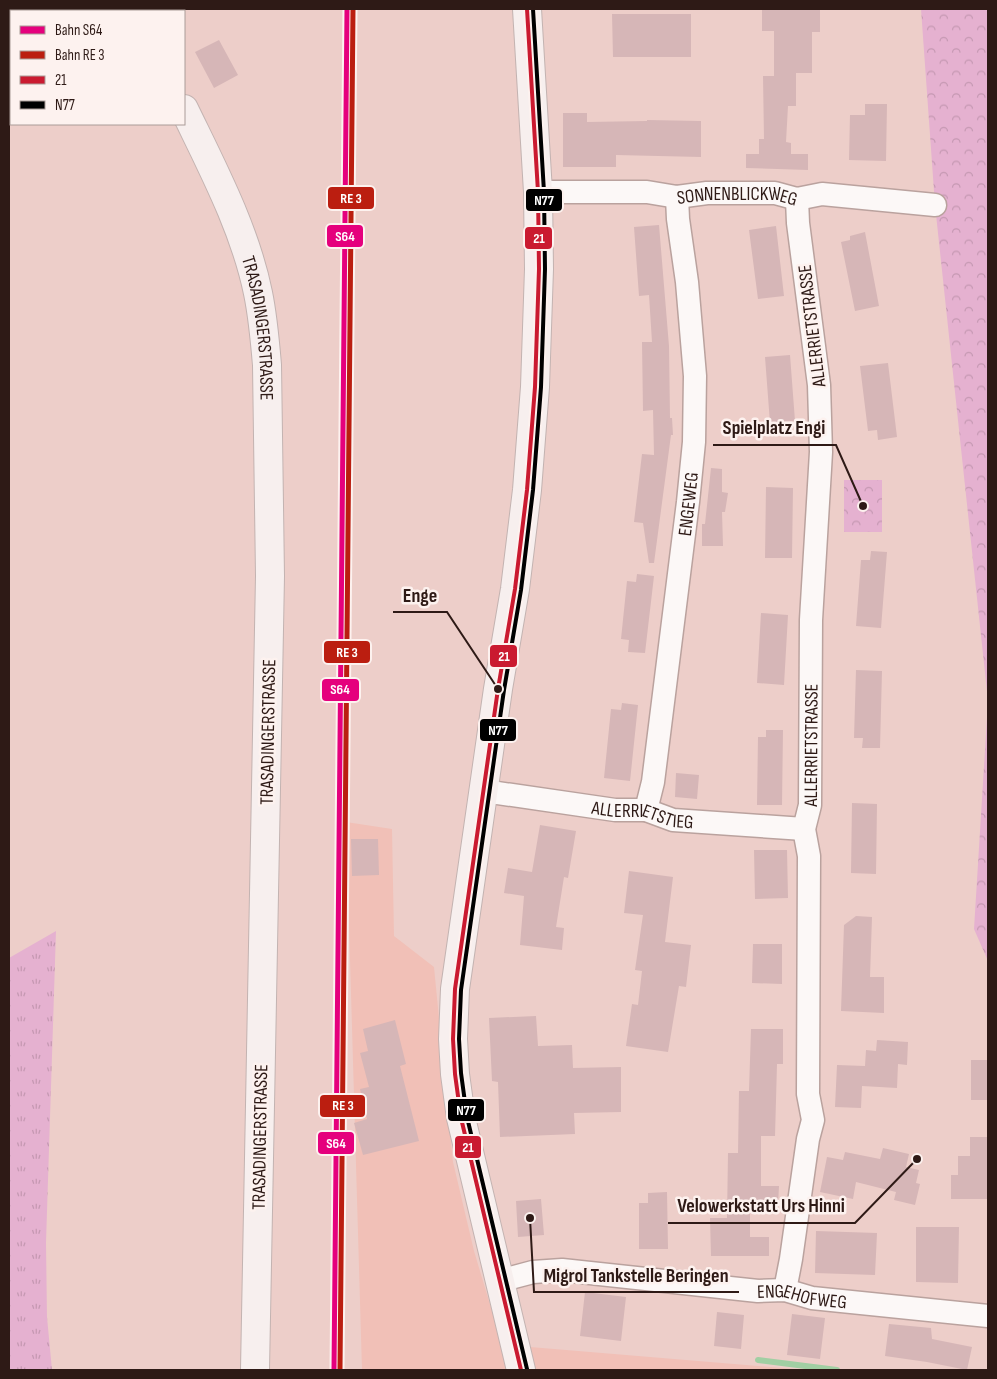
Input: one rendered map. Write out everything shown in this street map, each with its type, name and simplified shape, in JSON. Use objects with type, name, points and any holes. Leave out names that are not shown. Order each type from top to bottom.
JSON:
[{"type":"main road","points":[[521,1370],[460,1118],[453,1039],[455,988],[498,689],[515,589],[527,480],[536,357],[539,269],[538,192],[527,9]]},
{"type":"main road","name":"TRASADINGERSTRASSE","points":[[185,111],[222,190],[248,256],[258,292],[265,333],[267,365],[270,576],[255,1370]]},
{"type":"street","name":"SONNENBLICKWEG","points":[[538,192],[647,192],[676,196],[707,193],[775,193],[797,199],[822,194],[934,205]]},
{"type":"street","name":"ENGEWEG","points":[[646,810],[653,782],[694,442],[695,376],[687,282],[676,196]]},
{"type":"street","name":"ALLERRIETSTRASSE","points":[[785,1290],[792,1259],[808,1139],[813,1120],[808,1094],[809,856],[804,829],[810,805],[811,620],[821,452],[819,385],[798,223],[797,199]]},
{"type":"street","name":"ALLERRIETSTIEG","points":[[484,791],[615,810],[646,810],[673,820],[804,829]]},
{"type":"street","name":"ENGEHOFWEG","points":[[499,1281],[534,1272],[562,1270],[758,1291],[785,1290],[812,1298],[988,1316]]},
{"type":"shaded area","points":[[346,822],[392,829],[394,936],[434,967],[453,1162],[474,1251],[503,1348],[507,1370],[362,1370]]},
{"type":"shaded area","points":[[530,1347],[806,1370],[535,1370]]},
{"type":"green space","points":[[921,9],[988,9],[988,701],[935,205]]},
{"type":"green space","points":[[844,480],[882,480],[882,532],[844,532]]},
{"type":"green space","points":[[988,701],[988,961],[974,929]]},
{"type":"green space","points":[[56,931],[46,1243],[47,1317],[52,1370],[9,1370],[9,958]]},
{"type":"building","points":[[762,9],[820,9],[820,32],[812,32],[812,73],[796,73],[796,106],[788,106],[786,142],[791,143],[791,154],[808,154],[808,170],[746,168],[746,154],[759,154],[759,139],[764,139],[763,76],[774,76],[774,31],[762,31]]},
{"type":"building","points":[[612,14],[691,14],[691,57],[613,57]]},
{"type":"building","points":[[219,40],[238,75],[214,88],[195,52]]},
{"type":"building","points":[[865,104],[887,104],[886,161],[849,160],[850,115],[865,115]]},
{"type":"building","points":[[563,113],[587,113],[587,122],[701,121],[701,157],[616,155],[616,167],[563,167]]},
{"type":"building","points":[[659,225],[669,346],[670,418],[672,418],[673,435],[671,435],[654,563],[649,563],[643,523],[634,522],[642,454],[654,455],[653,410],[643,411],[642,342],[652,342],[649,295],[639,296],[634,227]]},
{"type":"building","points":[[776,226],[784,296],[758,299],[749,230]]},
{"type":"building","points":[[865,232],[879,306],[855,311],[841,242],[850,240],[850,236]]},
{"type":"building","points":[[790,355],[795,421],[770,423],[765,357]]},
{"type":"building","points":[[888,363],[897,437],[878,440],[877,430],[868,431],[860,366]]},
{"type":"building","points":[[711,468],[722,469],[722,492],[728,493],[725,512],[722,512],[723,546],[702,546],[702,524],[705,524]]},
{"type":"building","points":[[766,487],[793,488],[792,558],[765,558]]},
{"type":"building","points":[[871,551],[887,552],[881,628],[856,626],[861,560],[870,560]]},
{"type":"building","points":[[637,574],[654,576],[645,653],[628,652],[629,640],[621,639],[627,581],[636,582]]},
{"type":"building","points":[[761,613],[788,615],[784,685],[757,683]]},
{"type":"building","points":[[856,670],[882,671],[880,748],[862,748],[863,738],[854,738]]},
{"type":"building","points":[[622,703],[638,705],[630,781],[604,778],[611,709],[621,710]]},
{"type":"building","points":[[766,730],[783,730],[782,805],[757,805],[758,737],[766,737]]},
{"type":"building","points":[[676,773],[699,775],[697,799],[675,797]]},
{"type":"building","points":[[852,803],[877,804],[876,874],[851,873]]},
{"type":"building","points":[[540,825],[576,831],[568,878],[564,877],[556,927],[564,928],[562,950],[520,945],[524,896],[504,893],[508,868],[532,872]]},
{"type":"building","points":[[351,839],[378,839],[379,875],[352,876]]},
{"type":"building","points":[[754,850],[787,850],[788,898],[755,899]]},
{"type":"building","points":[[629,871],[673,877],[665,942],[691,945],[686,987],[679,986],[668,1052],[626,1046],[632,1004],[638,1005],[642,971],[635,970],[643,915],[624,913]]},
{"type":"building","points":[[856,916],[872,917],[870,977],[884,977],[884,1013],[841,1011],[844,925]]},
{"type":"building","points":[[753,944],[782,944],[782,984],[752,983]]},
{"type":"building","points":[[536,1016],[538,1046],[572,1045],[573,1068],[621,1067],[621,1112],[574,1113],[575,1134],[500,1137],[498,1082],[492,1081],[489,1018]]},
{"type":"building","points":[[395,1020],[406,1064],[400,1066],[419,1141],[363,1155],[354,1123],[367,1119],[360,1089],[369,1087],[360,1053],[368,1051],[363,1029]]},
{"type":"building","points":[[751,1029],[783,1029],[783,1064],[777,1064],[775,1136],[761,1136],[761,1186],[779,1186],[778,1205],[750,1204],[750,1237],[769,1237],[769,1256],[711,1256],[710,1218],[727,1218],[728,1153],[738,1153],[739,1091],[749,1091]]},
{"type":"building","points":[[877,1040],[908,1042],[907,1065],[898,1064],[897,1088],[862,1086],[861,1108],[835,1107],[837,1065],[865,1066],[866,1050],[876,1051]]},
{"type":"building","points":[[971,1060],[988,1060],[988,1100],[971,1100]]},
{"type":"building","points":[[970,1137],[988,1137],[988,1199],[951,1199],[951,1175],[958,1175],[958,1156],[970,1156]]},
{"type":"building","points":[[883,1148],[909,1154],[906,1167],[919,1170],[916,1183],[920,1184],[915,1205],[894,1200],[896,1192],[856,1182],[853,1199],[820,1192],[827,1157],[843,1160],[845,1152],[880,1159]]},
{"type":"building","points":[[667,1192],[668,1249],[639,1249],[639,1203],[648,1203],[648,1193]]},
{"type":"building","points":[[541,1199],[544,1235],[518,1237],[516,1201]]},
{"type":"building","points":[[916,1227],[959,1227],[958,1283],[916,1282]]},
{"type":"building","points":[[816,1231],[877,1233],[875,1275],[815,1273]]},
{"type":"building","points":[[585,1292],[626,1297],[621,1341],[580,1336]]},
{"type":"building","points":[[717,1312],[744,1315],[741,1349],[714,1346]]},
{"type":"building","points":[[792,1314],[825,1318],[820,1359],[787,1355]]},
{"type":"building","points":[[889,1324],[931,1328],[932,1339],[972,1347],[967,1370],[885,1356]]},
{"type":"waterway","points":[[758,1360],[837,1370]]},
{"type":"rail line","name":"S64","points":[[334,1370],[347,9]]},
{"type":"transit line","points":[[340,1370],[353,9]]},
{"type":"transit line","name":"21","points":[[521,1370],[461,1118],[455,1074],[453,1039],[455,989],[498,689],[515,589],[527,490],[535,387],[539,269],[538,192],[527,9]]},
{"type":"transit line","name":"N77","points":[[527,1369],[467,1117],[459,1039],[461,990],[504,690],[521,590],[533,490],[541,387],[545,269],[544,192],[533,9]]},
{"type":"place","name":"Spielplatz Engi","points":[[863,506]]},
{"type":"place","name":"Enge","points":[[498,689]]},
{"type":"place","name":"Velowerkstatt Urs Hinni","points":[[917,1159]]},
{"type":"place","name":"Migrol Tankstelle Beringen","points":[[530,1218]]}]
